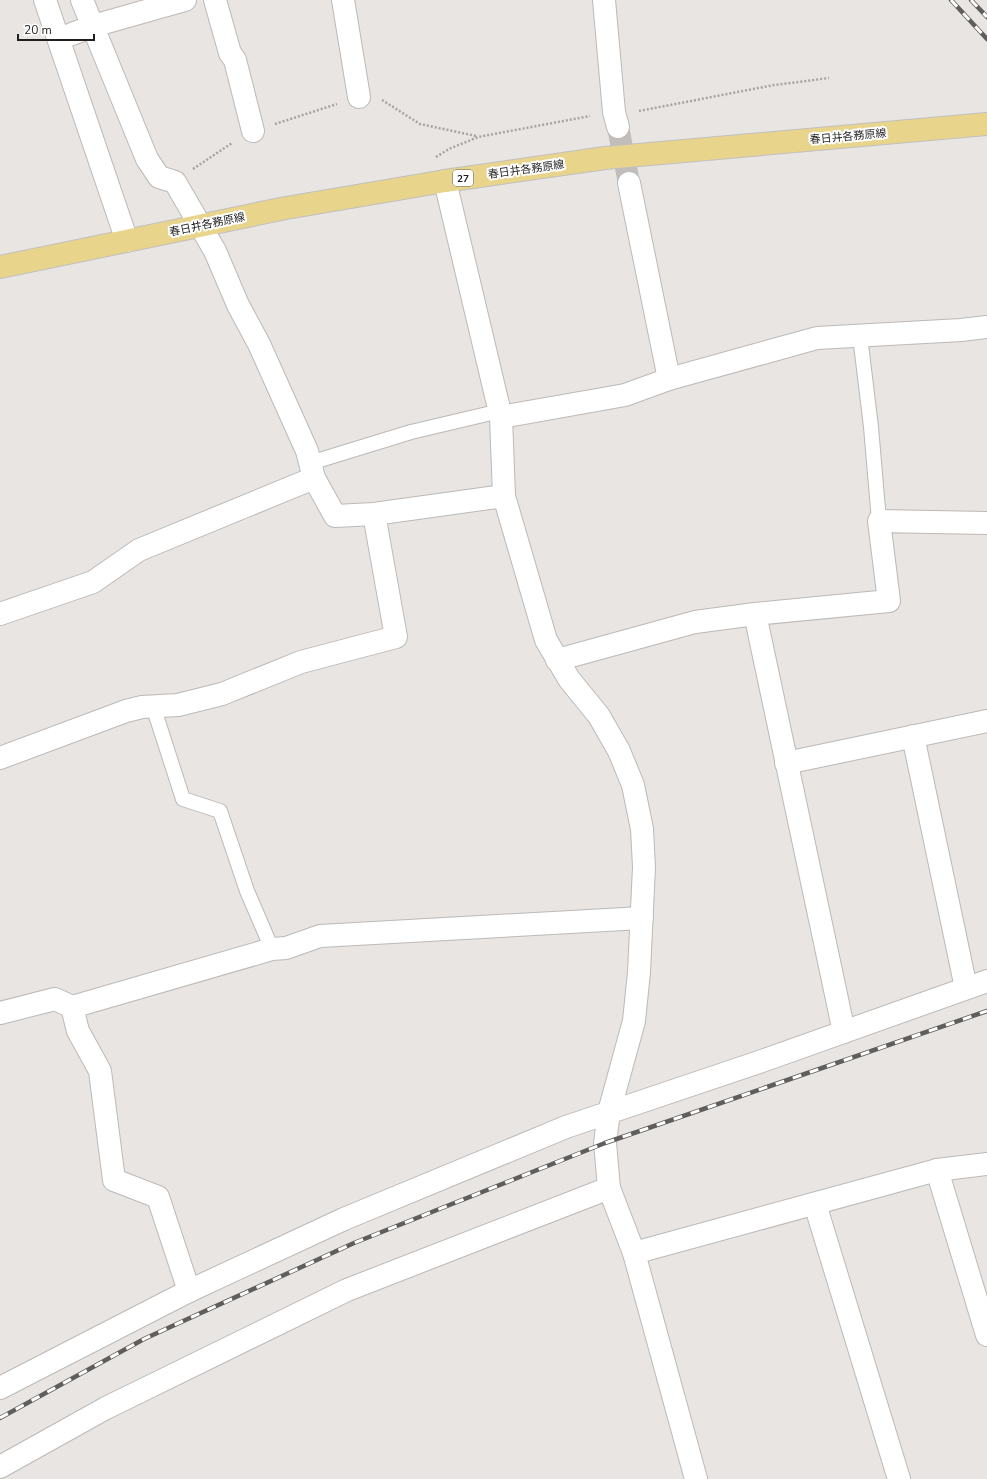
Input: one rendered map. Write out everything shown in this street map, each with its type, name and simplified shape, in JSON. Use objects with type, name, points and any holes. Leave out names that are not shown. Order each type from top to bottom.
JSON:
[{"type":"main road","name":"春日井各務原線","points":[[0,267],[286,208],[445,181],[605,158],[987,124]]},
{"type":"street","points":[[45,0],[127,241]]},
{"type":"street","points":[[82,0],[147,159],[160,177],[175,182],[215,251],[238,305],[259,344],[307,451],[312,470],[335,516],[374,514],[504,496]]},
{"type":"street","points":[[59,39],[93,26],[185,0]]},
{"type":"street","points":[[215,0],[230,53],[235,60],[253,131]]},
{"type":"street","points":[[343,0],[359,97]]},
{"type":"street","points":[[604,0],[616,120]]},
{"type":"street","points":[[445,181],[501,414],[504,496],[546,640],[569,680],[599,716],[619,751],[633,785],[642,829],[644,866],[642,918],[634,1021],[609,1112],[605,1143],[609,1188],[634,1253],[696,1479]]},
{"type":"street","points":[[629,183],[669,379]]},
{"type":"street","points":[[501,414],[626,395],[669,379],[817,338],[961,330],[987,327]]},
{"type":"street","points":[[0,614],[93,582],[139,550],[312,470]]},
{"type":"street","points":[[0,758],[126,710],[142,707],[178,705],[222,694],[301,662],[396,637],[374,514]]},
{"type":"street","points":[[557,660],[695,622],[755,614],[889,601],[878,521],[987,523]]},
{"type":"street","points":[[755,614],[844,1032]]},
{"type":"street","points":[[786,763],[987,721]]},
{"type":"street","points":[[913,736],[966,988]]},
{"type":"street","points":[[0,1013],[55,999],[72,1007],[272,949],[286,948],[320,936],[642,918]]},
{"type":"street","points":[[0,1388],[189,1291],[344,1218],[566,1127],[762,1061],[987,981]]},
{"type":"street","points":[[72,1007],[78,1031],[100,1071],[114,1180],[158,1197],[189,1291]]},
{"type":"street","points":[[634,1253],[937,1170],[987,1164]]},
{"type":"street","points":[[937,1170],[987,1335]]},
{"type":"street","points":[[0,1467],[106,1408],[347,1290],[609,1188]]},
{"type":"street","points":[[815,1204],[899,1479]]},
{"type":"lane","points":[[860,336],[871,427],[878,521]]},
{"type":"lane","points":[[312,470],[411,432],[501,414]]},
{"type":"lane","points":[[153,706],[183,799],[220,811],[247,891],[272,949]]},
{"type":"path","points":[[175,182],[212,155],[253,131],[373,93],[420,124],[478,137],[616,120],[626,113],[774,86],[829,78]]},
{"type":"tunnel","points":[[618,127],[629,183]]},
{"type":"railway","points":[[951,0],[987,39]]},
{"type":"railway","points":[[971,0],[987,17]]},
{"type":"railway","points":[[0,1418],[144,1339],[354,1243],[605,1143],[987,1011]]}]
